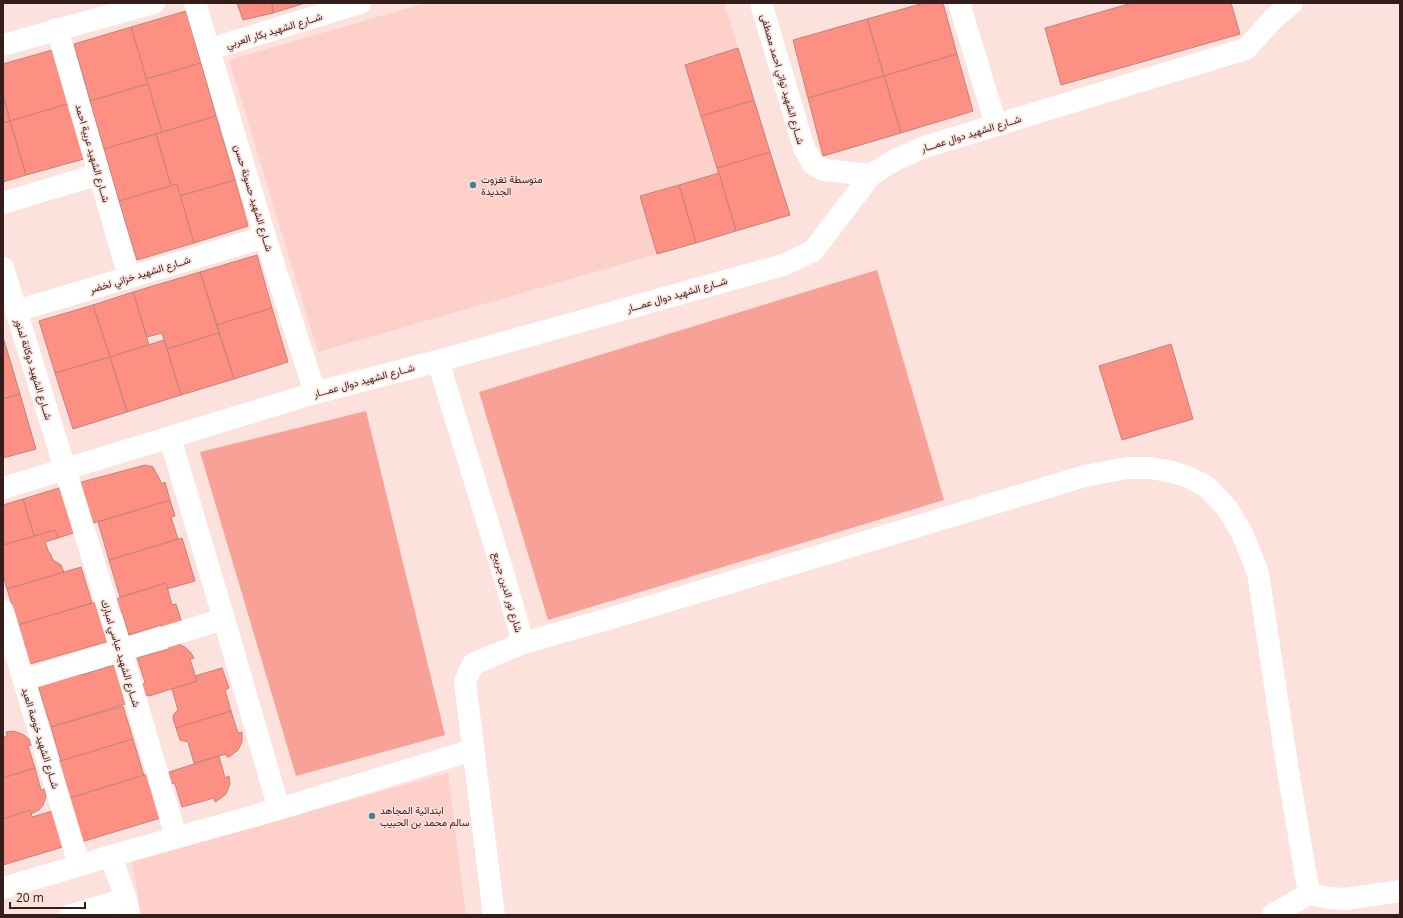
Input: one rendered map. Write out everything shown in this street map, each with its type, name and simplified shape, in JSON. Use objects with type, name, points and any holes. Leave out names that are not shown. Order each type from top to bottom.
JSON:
[{"type":"street","points":[[3,45],[57,29],[99,10],[154,3]]},
{"type":"street","name":"شــارع الشهيد حسونة حسن","points":[[195,3],[265,237],[315,393]]},
{"type":"street","name":"شــارع الشهيد بكار العربي","points":[[210,49],[360,3]]},
{"type":"street","name":"شــارع الشهيد تواتي احمد مصطفى","points":[[761,3],[804,148],[812,164],[824,170],[871,175]]},
{"type":"street","points":[[960,3],[996,125]]},
{"type":"street","name":"شــارع الشهيد دوال عمـــار","points":[[3,488],[315,393],[438,361],[783,265],[813,251],[871,175],[893,161],[924,147],[1246,49],[1273,20],[1292,3]]},
{"type":"street","name":"شــارع الشهيد عربية احمد","points":[[57,29],[129,277]]},
{"type":"street","points":[[3,203],[99,174]]},
{"type":"street","name":"شــارع الشهيد خزاني لخضر","points":[[16,311],[265,237]]},
{"type":"street","name":"شــارع الشهيد دوكانة لمنور","points":[[3,268],[65,469]]},
{"type":"street","name":"شارع نور الدين جريبع","points":[[438,361],[505,579],[523,643],[473,664],[465,682],[494,915]]},
{"type":"street","points":[[170,438],[279,809]]},
{"type":"street","points":[[523,643],[605,620],[1085,476],[1127,468],[1150,468],[1172,472],[1190,478],[1207,487],[1227,508],[1243,535],[1258,572],[1288,771],[1309,894]]},
{"type":"street","name":"شــارع الشهيد عباسي امبارك","points":[[65,469],[121,650],[176,837]]},
{"type":"street","name":"شــارع الشهيد خوصة العيد","points":[[3,611],[79,865]]},
{"type":"street","points":[[24,680],[224,620]]},
{"type":"street","points":[[3,888],[176,837],[279,809],[473,750]]},
{"type":"street","points":[[70,915],[127,907],[111,856]]},
{"type":"street","points":[[1272,915],[1309,894],[1329,898],[1346,899],[1400,891]]},
{"type":"shaded area","name":"متوسطة تغزوت الجديدة","points":[[426,3],[724,3],[738,48],[685,65],[719,173],[640,196],[657,254],[318,352],[229,60]]},
{"type":"shaded area","points":[[877,270],[944,500],[548,620],[479,392]]},
{"type":"shaded area","points":[[366,411],[445,735],[296,776],[200,452]]},
{"type":"shaded area","name":"ابتدائية المجاهد سالم محمد بن الحبيب","points":[[448,773],[466,915],[141,915],[132,860]]},
{"type":"building","points":[[237,3],[272,3],[273,13],[243,20]]},
{"type":"building","points":[[272,3],[305,3],[273,13]]},
{"type":"building","points":[[924,3],[943,3],[957,54],[884,76],[867,19]]},
{"type":"building","points":[[1132,3],[1231,3],[1240,34],[1061,85],[1045,28]]},
{"type":"building","points":[[186,11],[201,63],[146,79],[131,27]]},
{"type":"building","points":[[867,19],[884,76],[808,98],[793,40]]},
{"type":"building","points":[[131,27],[148,84],[90,101],[74,44]]},
{"type":"building","points":[[738,48],[754,100],[701,116],[685,65]]},
{"type":"building","points":[[52,50],[68,104],[10,121],[3,95],[3,64]]},
{"type":"building","points":[[957,54],[973,111],[901,133],[884,76]]},
{"type":"building","points":[[201,63],[216,116],[162,132],[146,79]]},
{"type":"building","points":[[884,76],[901,133],[823,156],[808,98]]},
{"type":"building","points":[[148,84],[162,132],[104,149],[90,101]]},
{"type":"building","points":[[3,95],[10,121],[3,123]]},
{"type":"building","points":[[754,100],[770,152],[717,168],[701,116]]},
{"type":"building","points":[[68,104],[84,159],[26,175],[10,121]]},
{"type":"building","points":[[216,116],[235,180],[180,196],[177,184],[171,186],[156,134]]},
{"type":"building","points":[[10,121],[26,175],[3,182],[3,123]]},
{"type":"building","points":[[156,134],[171,186],[119,201],[104,149]]},
{"type":"building","points":[[770,152],[790,215],[736,231],[717,168]]},
{"type":"building","points":[[719,173],[736,231],[696,243],[679,185]]},
{"type":"building","points":[[235,180],[248,226],[194,243],[180,196]]},
{"type":"building","points":[[177,184],[194,243],[137,260],[119,201]]},
{"type":"building","points":[[679,185],[696,243],[657,254],[640,196]]},
{"type":"building","points":[[257,255],[272,308],[217,325],[200,272]]},
{"type":"building","points":[[200,272],[219,333],[167,349],[162,333],[147,337],[133,292]]},
{"type":"building","points":[[133,292],[149,345],[110,357],[93,305]]},
{"type":"building","points":[[93,305],[110,357],[55,373],[39,321]]},
{"type":"building","points":[[272,308],[288,362],[234,379],[217,325]]},
{"type":"building","points":[[219,333],[234,379],[181,395],[167,349]]},
{"type":"building","points":[[3,340],[20,394],[3,399]]},
{"type":"building","points":[[164,340],[181,395],[127,412],[110,357]]},
{"type":"building","points":[[1171,344],[1193,419],[1122,440],[1099,366]]},
{"type":"building","points":[[110,357],[127,412],[73,429],[55,373]]},
{"type":"building","points":[[20,394],[36,449],[3,458],[3,399]]},
{"type":"building","points":[[145,465],[153,467],[162,484],[165,482],[170,500],[93,523],[78,483]]},
{"type":"building","points":[[62,487],[76,532],[58,538],[55,530],[34,536],[23,499]]},
{"type":"building","points":[[23,499],[34,536],[3,545],[3,505]]},
{"type":"building","points":[[170,500],[175,516],[171,517],[178,539],[109,560],[98,522]]},
{"type":"building","points":[[55,530],[58,538],[45,542],[53,560],[61,565],[64,572],[7,589],[3,575],[3,545]]},
{"type":"building","points":[[182,538],[195,581],[167,589],[166,583],[120,597],[109,560]]},
{"type":"building","points":[[81,567],[92,603],[18,625],[7,589]]},
{"type":"building","points":[[166,583],[172,605],[176,604],[182,623],[162,629],[161,625],[129,635],[122,612],[119,611],[116,599]]},
{"type":"building","points":[[97,602],[109,641],[30,664],[18,625]]},
{"type":"building","points":[[168,645],[181,645],[191,653],[194,658],[190,659],[197,681],[149,696],[143,694],[142,685],[145,682],[137,658],[169,649]]},
{"type":"building","points":[[118,664],[127,703],[51,727],[37,682],[80,669],[81,675]]},
{"type":"building","points":[[222,668],[229,688],[225,690],[231,711],[176,728],[173,718],[174,714],[178,710],[172,689],[197,681],[195,676]]},
{"type":"building","points":[[123,706],[133,739],[61,761],[51,727]]},
{"type":"building","points":[[231,711],[238,733],[242,732],[242,742],[238,750],[229,757],[227,757],[226,754],[194,763],[188,742],[180,740],[176,728]]},
{"type":"building","points":[[14,731],[24,735],[30,740],[32,745],[28,746],[35,768],[3,778],[3,737],[7,736],[6,732]]},
{"type":"building","points":[[133,739],[144,776],[67,799],[57,762]]},
{"type":"building","points":[[219,756],[225,778],[229,776],[230,784],[226,794],[215,802],[214,798],[182,807],[175,784],[171,783],[167,775],[169,772]]},
{"type":"building","points":[[35,768],[41,790],[45,789],[46,791],[43,805],[39,810],[31,814],[30,810],[3,819],[3,778]]},
{"type":"building","points":[[147,775],[164,817],[81,842],[67,799]]},
{"type":"building","points":[[30,810],[32,817],[56,810],[66,846],[3,865],[3,819]]},
{"type":"place","name":"متوسطة تغزوت الجديدة","points":[[473,185]]},
{"type":"place","name":"ابتدائية المجاهد سالم محمد بن الحبيب","points":[[372,816]]}]
